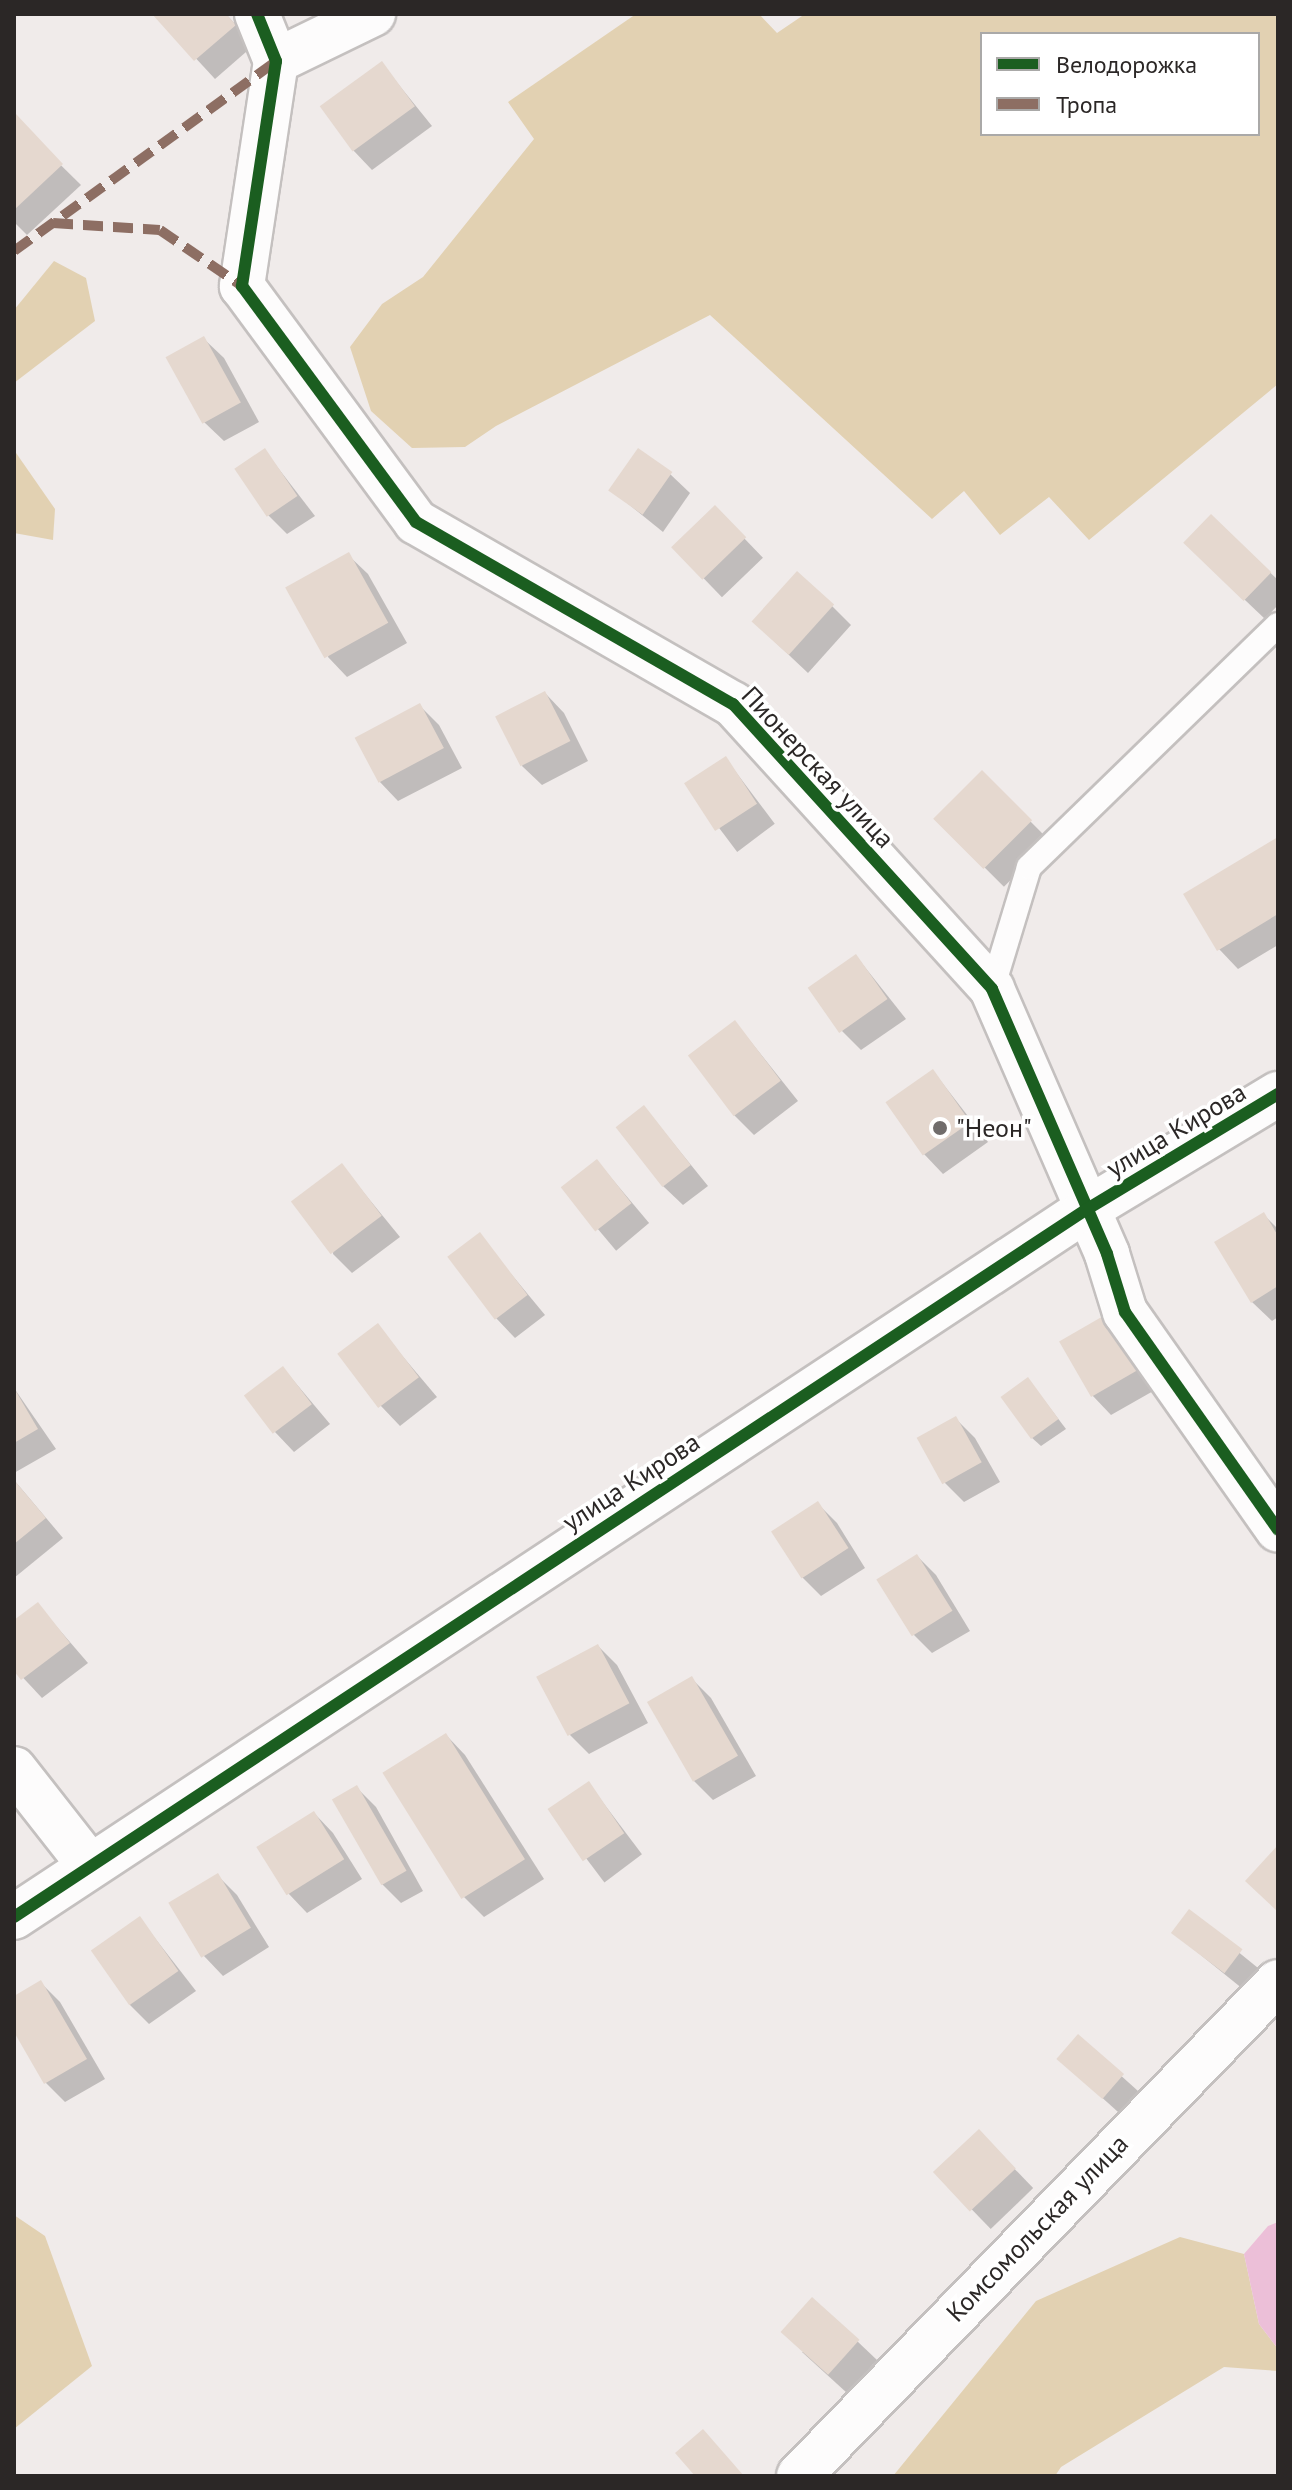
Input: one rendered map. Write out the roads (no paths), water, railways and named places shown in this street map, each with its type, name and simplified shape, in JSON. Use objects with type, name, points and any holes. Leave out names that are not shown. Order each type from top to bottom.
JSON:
[{"type":"street","points":[[257,14],[276,61],[373,14]]},
{"type":"street","name":"Пионерская улица","points":[[276,61],[242,286],[416,522],[733,704],[992,989],[1084,1211],[1107,1254],[1125,1312],[1278,1530]]},
{"type":"street","name":"улица Кирова","points":[[14,1917],[1084,1211],[1278,1094]]},
{"type":"street","points":[[14,1769],[90,1866]]},
{"type":"street","name":"Комсомольская улица","points":[[799,2476],[1278,1982]]},
{"type":"lane","points":[[992,989],[1029,867],[1278,625]]},
{"type":"place","name":"\"Неон\"","points":[[940,1128]]}]
